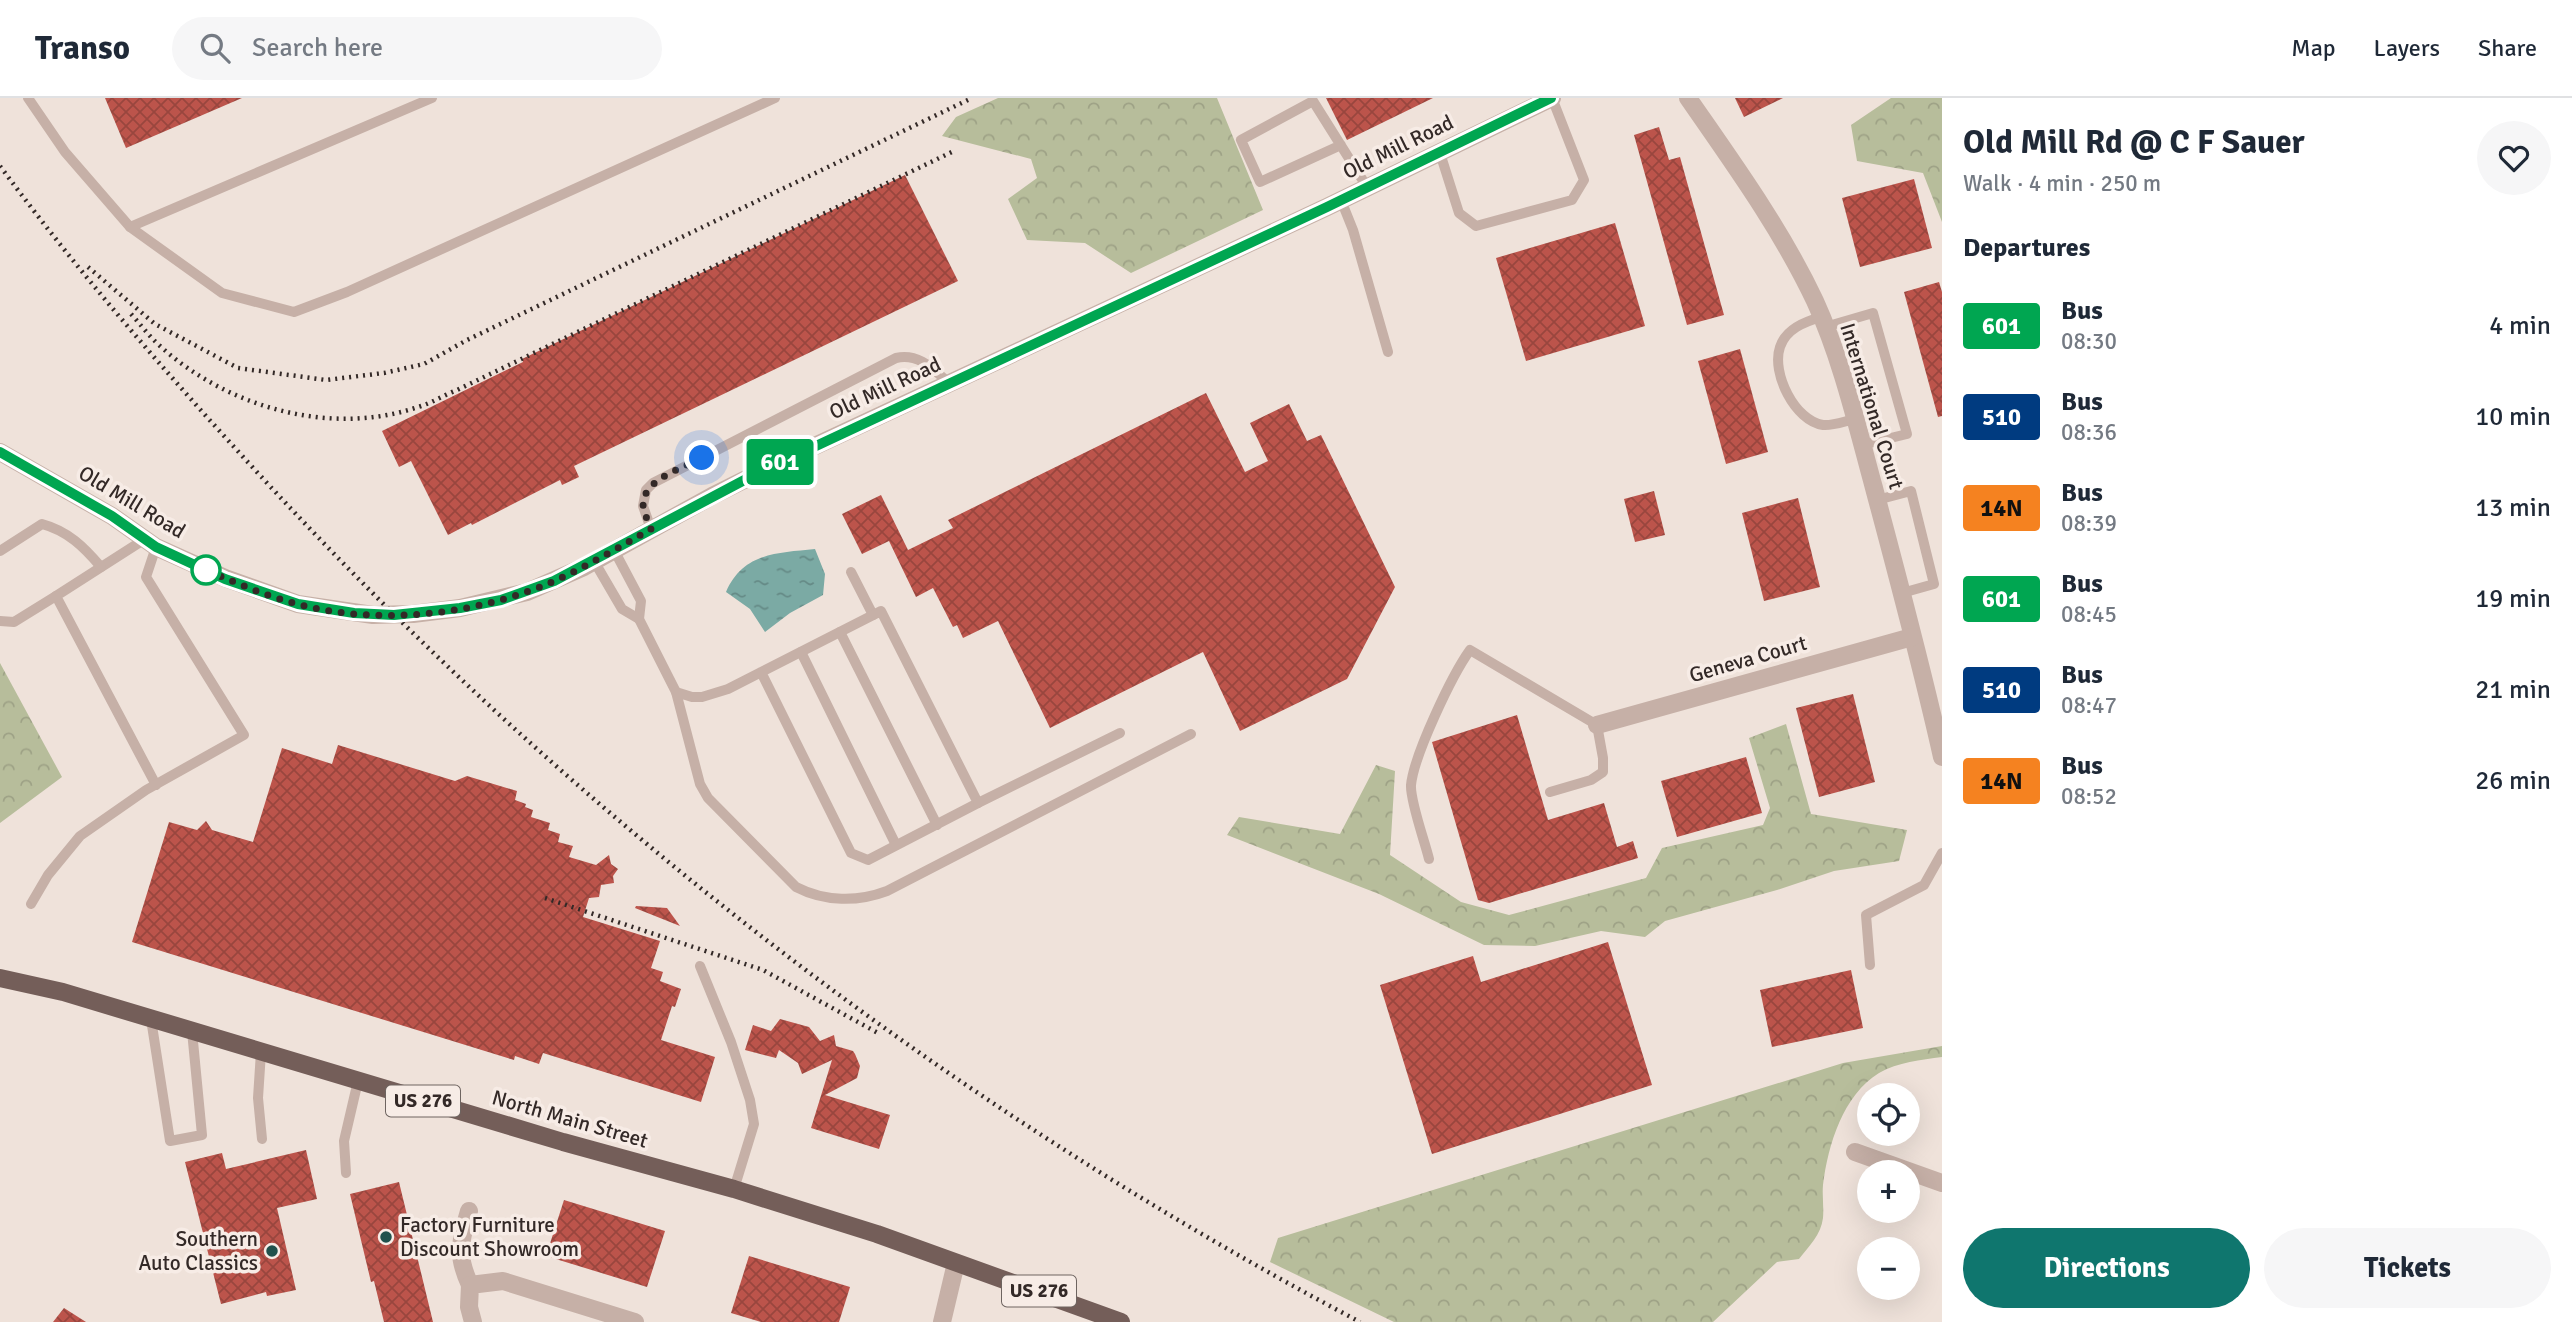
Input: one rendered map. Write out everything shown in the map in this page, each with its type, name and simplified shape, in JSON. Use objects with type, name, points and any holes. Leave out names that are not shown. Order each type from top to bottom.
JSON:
[{"type":"main road","name":"North Main Street","points":[[0,978],[62,992],[563,1142],[734,1189],[877,1234],[1121,1322]]},
{"type":"street","name":"Old Mill Road","points":[[0,452],[112,516],[151,543],[225,579],[298,604],[373,615],[413,614],[501,600],[554,581],[724,490],[1552,98]]},
{"type":"street","name":"International Court","points":[[1688,98],[1772,223],[1797,266],[1823,322],[1855,419],[1924,674],[1942,757]]},
{"type":"street","name":"Geneva Court","points":[[1597,725],[1912,637]]},
{"type":"street","points":[[1856,1152],[1942,1183]]},
{"type":"street","points":[[469,1211],[460,1245],[461,1265],[470,1285],[469,1307],[473,1322]]},
{"type":"street","points":[[942,1322],[956,1263]]},
{"type":"street","points":[[470,1285],[503,1281],[635,1322]]},
{"type":"lane","points":[[28,98],[65,152],[130,227],[222,293],[295,312],[347,292],[775,98]]},
{"type":"lane","points":[[130,227],[432,98]]},
{"type":"lane","points":[[1440,153],[1459,213],[1476,226],[1572,200],[1584,180],[1552,98]]},
{"type":"lane","points":[[1341,145],[1260,182],[1241,141],[1313,100],[1341,145],[1367,187]]},
{"type":"lane","points":[[1341,200],[1353,230],[1388,352]]},
{"type":"lane","points":[[1855,419],[1825,425],[1801,414],[1790,401],[1780,375],[1779,349],[1786,336],[1803,323],[1873,313],[1907,434],[1862,445]]},
{"type":"lane","points":[[651,529],[643,506],[646,490],[653,483],[896,358],[907,355],[916,358],[949,383]]},
{"type":"lane","points":[[1877,500],[1912,491],[1934,584],[1902,593]]},
{"type":"lane","points":[[0,551],[42,524],[57,528],[83,546],[101,567]]},
{"type":"lane","points":[[0,621],[13,622],[101,567],[151,543]]},
{"type":"lane","points":[[31,904],[48,875],[80,836],[156,785],[244,735],[146,577],[151,543]]},
{"type":"lane","points":[[614,550],[641,601],[639,619]]},
{"type":"lane","points":[[594,561],[622,609],[639,619],[676,692],[700,784],[708,798],[796,887],[814,894],[860,899],[887,891],[1191,734]]},
{"type":"lane","points":[[851,572],[873,615]]},
{"type":"lane","points":[[56,596],[156,785]]},
{"type":"lane","points":[[676,692],[692,697],[713,695],[881,611],[978,803]]},
{"type":"lane","points":[[840,632],[937,825]]},
{"type":"lane","points":[[1429,859],[1411,787],[1419,755],[1459,666],[1470,650],[1597,725],[1603,772],[1591,780],[1550,792]]},
{"type":"lane","points":[[801,652],[897,845]]},
{"type":"lane","points":[[761,672],[851,853],[868,860],[1120,733]]},
{"type":"lane","points":[[1870,965],[1866,915],[1924,886],[1942,853]]},
{"type":"lane","points":[[701,966],[731,1042],[750,1100],[754,1124],[734,1189]]},
{"type":"lane","points":[[151,1019],[170,1141],[202,1135],[192,1031]]},
{"type":"lane","points":[[261,1052],[258,1098],[262,1139]]},
{"type":"lane","points":[[346,1173],[344,1141],[358,1081]]},
{"type":"green space","points":[[998,98],[1217,98],[1263,210],[1131,273],[1085,243],[1027,240],[1008,199],[1037,178],[1031,159],[942,136],[956,117]]},
{"type":"green space","points":[[1891,98],[1942,98],[1942,222],[1923,173],[1857,161],[1851,125]]},
{"type":"green space","points":[[0,663],[62,777],[0,823]]},
{"type":"green space","points":[[1786,724],[1811,814],[1907,830],[1899,861],[1834,871],[1665,921],[1645,937],[1601,931],[1535,946],[1484,945],[1379,894],[1227,835],[1239,817],[1340,834],[1376,765],[1395,771],[1390,855],[1461,902],[1509,915],[1646,878],[1662,848],[1763,825],[1770,808],[1749,738]]},
{"type":"green space","points":[[1942,1046],[1942,1057],[1894,1066],[1865,1083],[1857,1083],[1857,1093],[1839,1122],[1833,1138],[1823,1185],[1823,1218],[1817,1235],[1799,1259],[1777,1262],[1713,1322],[1394,1322],[1270,1262],[1278,1238],[1843,1063]]},
{"type":"water","points":[[815,549],[825,574],[823,595],[790,613],[765,632],[750,609],[726,592],[733,579],[751,562],[774,554]]},
{"type":"building","points":[[105,98],[242,98],[126,148]]},
{"type":"building","points":[[1326,98],[1433,98],[1347,140]]},
{"type":"building","points":[[1735,98],[1783,98],[1744,117]]},
{"type":"building","points":[[1659,127],[1669,160],[1680,157],[1724,315],[1687,325],[1634,135]]},
{"type":"building","points":[[905,175],[958,281],[574,466],[579,477],[562,485],[560,480],[448,535],[411,461],[399,467],[382,431],[523,362],[522,359]]},
{"type":"building","points":[[1914,179],[1932,248],[1860,267],[1842,198]]},
{"type":"building","points":[[1615,223],[1645,326],[1526,361],[1496,258]]},
{"type":"building","points":[[1939,282],[1942,292],[1942,416],[1938,417],[1904,292]]},
{"type":"building","points":[[1740,349],[1768,452],[1726,464],[1698,361]]},
{"type":"building","points":[[1206,393],[1245,472],[1268,461],[1250,423],[1289,404],[1307,441],[1321,435],[1395,587],[1347,679],[1240,731],[1203,652],[1050,728],[998,621],[963,638],[957,625],[953,627],[933,588],[916,597],[889,541],[862,554],[842,514],[881,495],[908,550],[953,528],[948,520]]},
{"type":"building","points":[[1654,491],[1665,535],[1635,542],[1624,499]]},
{"type":"building","points":[[1798,498],[1820,587],[1764,601],[1742,513]]},
{"type":"building","points":[[1853,694],[1875,782],[1819,797],[1796,708]]},
{"type":"building","points":[[1517,715],[1548,820],[1604,803],[1617,847],[1633,841],[1638,858],[1489,903],[1478,900],[1432,742]]},
{"type":"building","points":[[338,745],[455,781],[467,776],[517,791],[515,800],[533,810],[531,817],[550,823],[548,830],[560,834],[558,842],[573,846],[569,857],[596,865],[609,855],[611,864],[618,869],[613,876],[614,883],[601,885],[599,897],[589,898],[583,917],[660,941],[651,968],[663,972],[660,981],[681,989],[675,1007],[672,1006],[661,1040],[715,1057],[701,1102],[543,1053],[539,1064],[515,1056],[514,1060],[132,942],[169,822],[197,830],[206,821],[212,830],[253,842],[282,748],[332,764]]},
{"type":"building","points":[[1746,757],[1762,813],[1677,837],[1661,781]]},
{"type":"building","points":[[635,908],[667,908],[680,926]]},
{"type":"building","points":[[1608,942],[1652,1085],[1432,1154],[1380,985],[1473,956],[1481,982]]},
{"type":"building","points":[[1851,970],[1863,1028],[1772,1047],[1760,990]]},
{"type":"building","points":[[780,1019],[809,1027],[820,1041],[834,1035],[836,1046],[853,1051],[860,1066],[857,1078],[825,1095],[890,1115],[879,1149],[811,1128],[832,1060],[802,1074],[798,1063],[779,1050],[776,1058],[745,1050],[753,1025],[771,1031]]},
{"type":"building","points":[[306,1150],[317,1199],[277,1208],[296,1290],[267,1296],[266,1292],[221,1304],[185,1162],[222,1153],[226,1169]]},
{"type":"building","name":"Factory Furniture Discount Showroom","points":[[399,1182],[433,1322],[384,1322],[374,1281],[371,1282],[350,1194]]},
{"type":"building","points":[[564,1200],[665,1231],[647,1287],[546,1256]]},
{"type":"building","points":[[749,1256],[850,1287],[839,1322],[761,1322],[731,1313]]},
{"type":"building","points":[[64,1308],[86,1322],[53,1322]]},
{"type":"railway","points":[[88,267],[155,324],[238,368],[326,380],[384,373],[424,364],[467,340],[972,98]]},
{"type":"railway","points":[[131,314],[156,342],[187,367],[248,400],[281,411],[315,417],[350,419],[384,415],[433,401],[956,150]]},
{"type":"railway","points":[[0,166],[124,322],[256,471],[377,597],[503,718],[635,834],[771,944],[912,1048],[1058,1145],[1207,1237],[1360,1322]]},
{"type":"railway","points":[[545,898],[763,970],[878,1033]]},
{"type":"bus line","name":"601","points":[[0,452],[112,516],[156,547],[225,579],[298,604],[354,613],[394,615],[460,608],[501,600],[527,592],[584,567],[752,476],[1327,207],[1551,98]]},
{"type":"place","name":"Factory Furniture Discount Showroom","points":[[386,1237]]},
{"type":"place","name":"Southern Auto Classics","points":[[272,1251]]},
{"type":"route","points":[[206,570],[202,568],[256,591],[298,604],[373,615],[413,614],[501,600],[527,592],[584,567],[651,529],[643,506],[646,490],[653,483],[702,458]]}]
